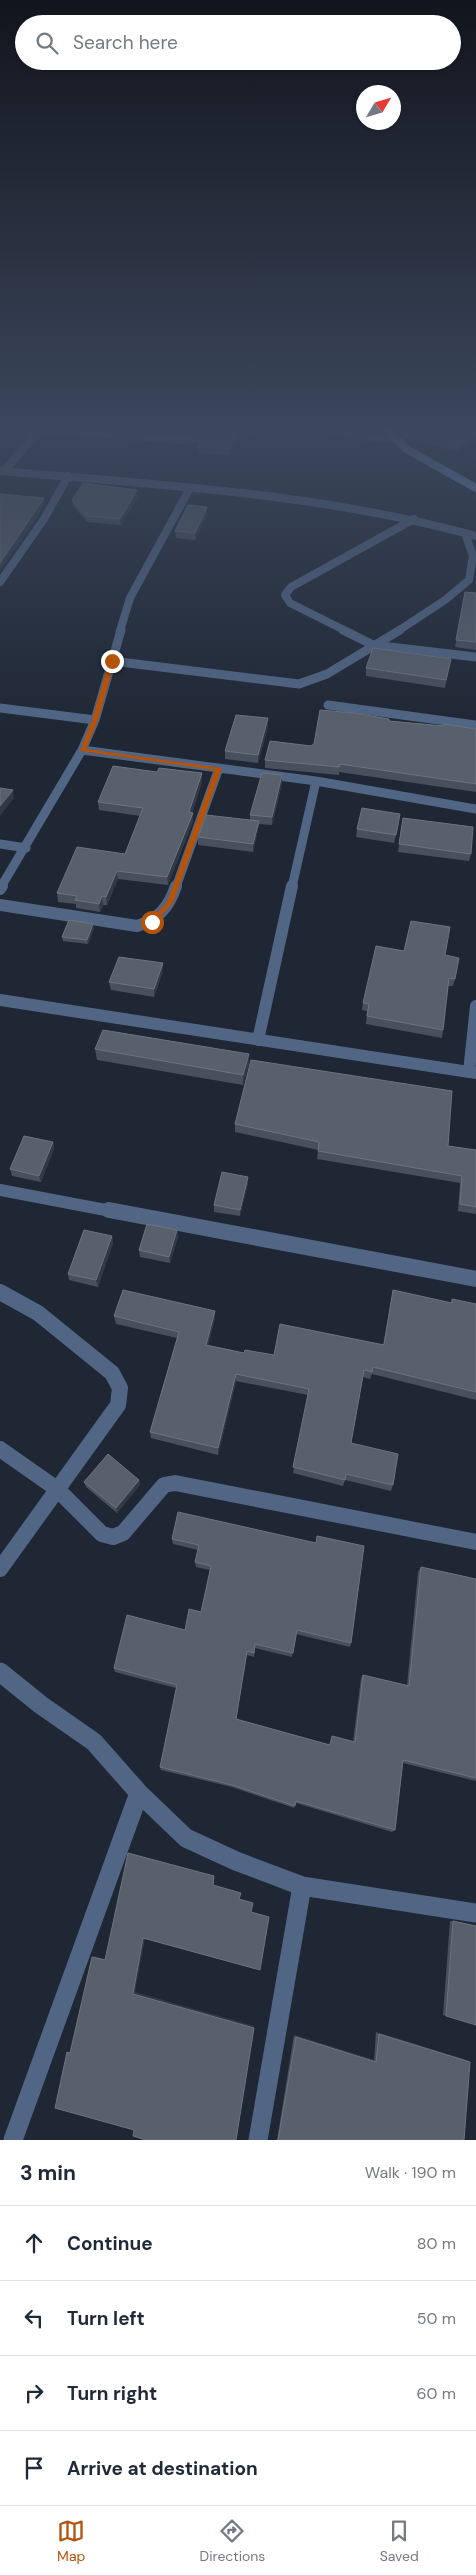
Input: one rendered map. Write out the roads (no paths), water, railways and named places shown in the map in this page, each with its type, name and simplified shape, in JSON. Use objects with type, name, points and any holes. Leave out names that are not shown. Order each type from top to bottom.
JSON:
[{"type":"street","points":[[0,582],[38,528]]},
{"type":"street","points":[[0,889],[26,848],[82,750],[95,720],[130,598],[168,528]]},
{"type":"street","points":[[398,528],[291,587],[285,595],[290,603],[373,645],[476,657]]},
{"type":"street","points":[[446,528],[476,536]]},
{"type":"street","points":[[112,661],[295,685],[319,678],[453,594],[468,581],[473,569],[472,546],[465,533]]},
{"type":"street","points":[[328,705],[476,725]]},
{"type":"street","points":[[0,708],[95,720]]},
{"type":"street","points":[[82,750],[316,781],[476,809]]},
{"type":"street","points":[[0,905],[137,926],[152,922],[170,903],[219,768]]},
{"type":"street","points":[[258,1040],[316,781]]},
{"type":"street","points":[[0,844],[26,848]]},
{"type":"street","points":[[0,1000],[473,1073],[476,1006]]},
{"type":"street","points":[[0,1190],[476,1278]]},
{"type":"street","points":[[0,1292],[38,1313],[112,1372],[120,1384],[121,1395],[118,1405],[0,1569]]},
{"type":"street","points":[[0,1449],[57,1489],[102,1534],[113,1537],[123,1533],[164,1486],[175,1483],[476,1542]]},
{"type":"street","points":[[0,1672],[41,1705],[94,1742],[140,1793],[186,1838],[236,1861],[302,1886],[476,1913]]},
{"type":"street","points":[[12,2140],[140,1793]]},
{"type":"street","points":[[258,2140],[302,1886]]}]
